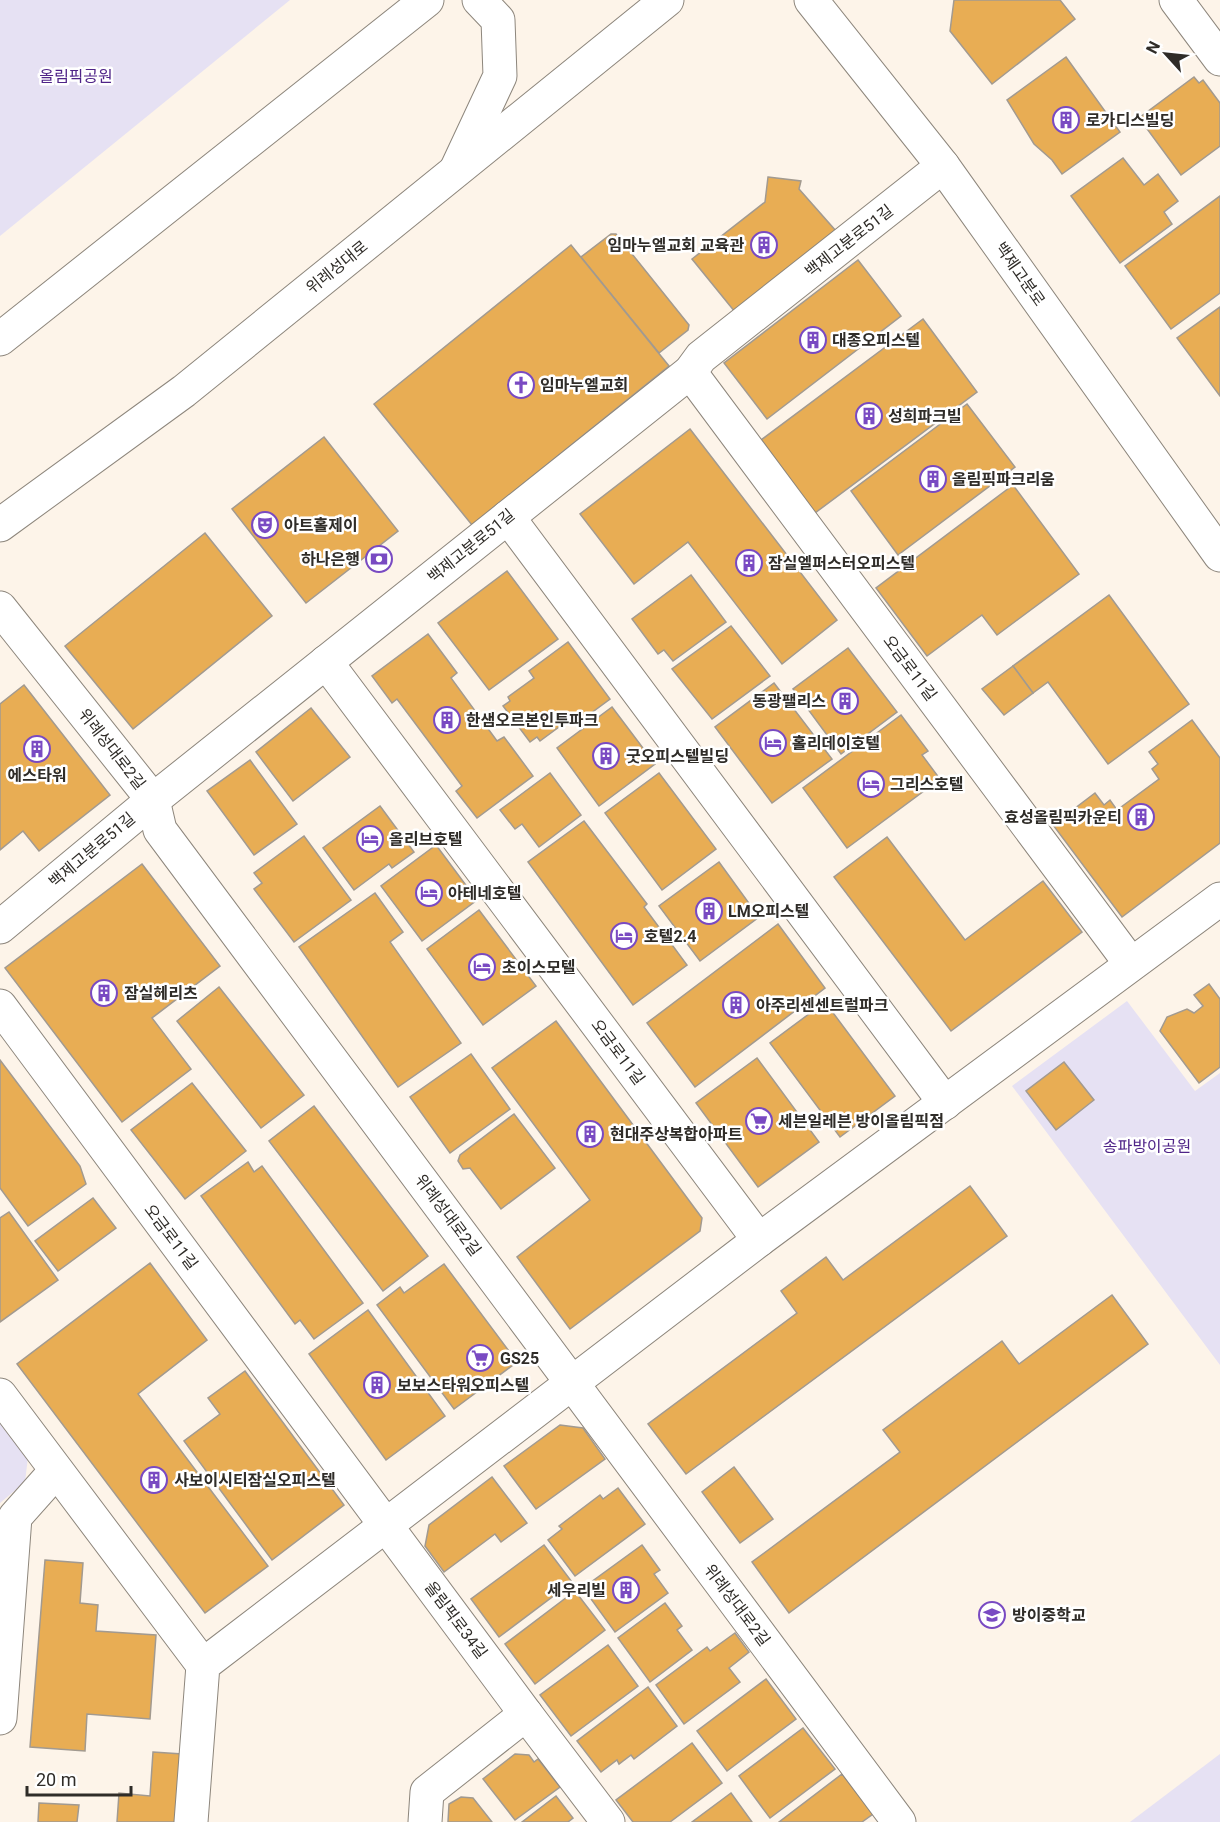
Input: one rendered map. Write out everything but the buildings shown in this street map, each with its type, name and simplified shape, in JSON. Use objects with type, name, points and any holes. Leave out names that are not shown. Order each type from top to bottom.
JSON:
[{"type":"street","points":[[0,339],[427,0]]},
{"type":"street","points":[[455,173],[500,76],[498,20],[479,0]]},
{"type":"street","name":"위례성대로","points":[[0,525],[184,391],[667,0]]},
{"type":"street","name":"백제고분로","points":[[812,0],[943,166],[1220,555]]},
{"type":"street","points":[[1176,0],[1220,59]]},
{"type":"street","name":"백제고분로51길","points":[[0,927],[153,800],[690,372],[701,357],[943,166]]},
{"type":"street","name":"오금로11길","points":[[690,372],[1131,964]]},
{"type":"street","points":[[508,517],[945,1103]]},
{"type":"street","name":"위례성대로2길","points":[[0,608],[153,800],[160,830],[898,1822]]},
{"type":"street","name":"오금로11길","points":[[326,663],[759,1240]]},
{"type":"street","points":[[203,1665],[759,1240],[1220,899]]},
{"type":"street","name":"오금로11길","points":[[0,1006],[385,1526]]},
{"type":"street","points":[[0,1395],[55,1472],[203,1665],[191,1822]]},
{"type":"street","points":[[0,1718],[15,1516],[55,1472]]},
{"type":"street","name":"올림픽로34길","points":[[385,1526],[608,1822]]},
{"type":"street","points":[[425,1822],[427,1792],[526,1714]]},
{"type":"green space","name":"올림픽공원","points":[[0,0],[290,0],[0,236]]},
{"type":"green space","name":"송파방이공원","points":[[1127,1001],[1195,1091],[1220,1073],[1220,1365],[1012,1086]]},
{"type":"green space","points":[[0,1419],[28,1457],[25,1482],[0,1503]]},
{"type":"green space","points":[[1220,1754],[1220,1822],[1130,1822]]},
{"type":"place","name":"로가디스빌딩","points":[[1066,120]]},
{"type":"place","name":"임마누엘교회 교육관","points":[[764,245]]},
{"type":"place","name":"대종오피스텔","points":[[813,340]]},
{"type":"place","name":"임마누엘교회","points":[[521,385]]},
{"type":"place","name":"성희파크빌","points":[[869,416]]},
{"type":"place","name":"올림픽파크리움","points":[[933,479]]},
{"type":"place","name":"아트홀제이","points":[[265,525]]},
{"type":"place","name":"하나은행","points":[[379,559]]},
{"type":"place","name":"잠실엘퍼스터오피스텔","points":[[749,563]]},
{"type":"place","name":"동광팰리스","points":[[845,701]]},
{"type":"place","name":"한샘오르본인투파크","points":[[447,720]]},
{"type":"place","name":"홀리데이호텔","points":[[773,743]]},
{"type":"place","name":"에스타워","points":[[37,749]]},
{"type":"place","name":"굿오피스텔빌딩","points":[[606,756]]},
{"type":"place","name":"그리스호텔","points":[[871,784]]},
{"type":"place","name":"효성올림픽카운티","points":[[1141,817]]},
{"type":"place","name":"올리브호텔","points":[[370,839]]},
{"type":"place","name":"아테네호텔","points":[[429,893]]},
{"type":"place","name":"LM오피스텔","points":[[709,911]]},
{"type":"place","name":"호텔2.4","points":[[624,936]]},
{"type":"place","name":"초이스모텔","points":[[482,967]]},
{"type":"place","name":"잠실헤리츠","points":[[104,993]]},
{"type":"place","name":"아주리센센트럴파크","points":[[736,1005]]},
{"type":"place","name":"세븐일레븐 방이올림픽점","points":[[759,1121]]},
{"type":"place","name":"현대주상복합아파트","points":[[590,1134]]},
{"type":"place","name":"GS25","points":[[480,1358]]},
{"type":"place","name":"보보스타워오피스텔","points":[[377,1385]]},
{"type":"place","name":"사보이시티잠실오피스텔","points":[[154,1480]]},
{"type":"place","name":"세우리빌","points":[[626,1590]]},
{"type":"place","name":"방이중학교","points":[[992,1615]]}]
